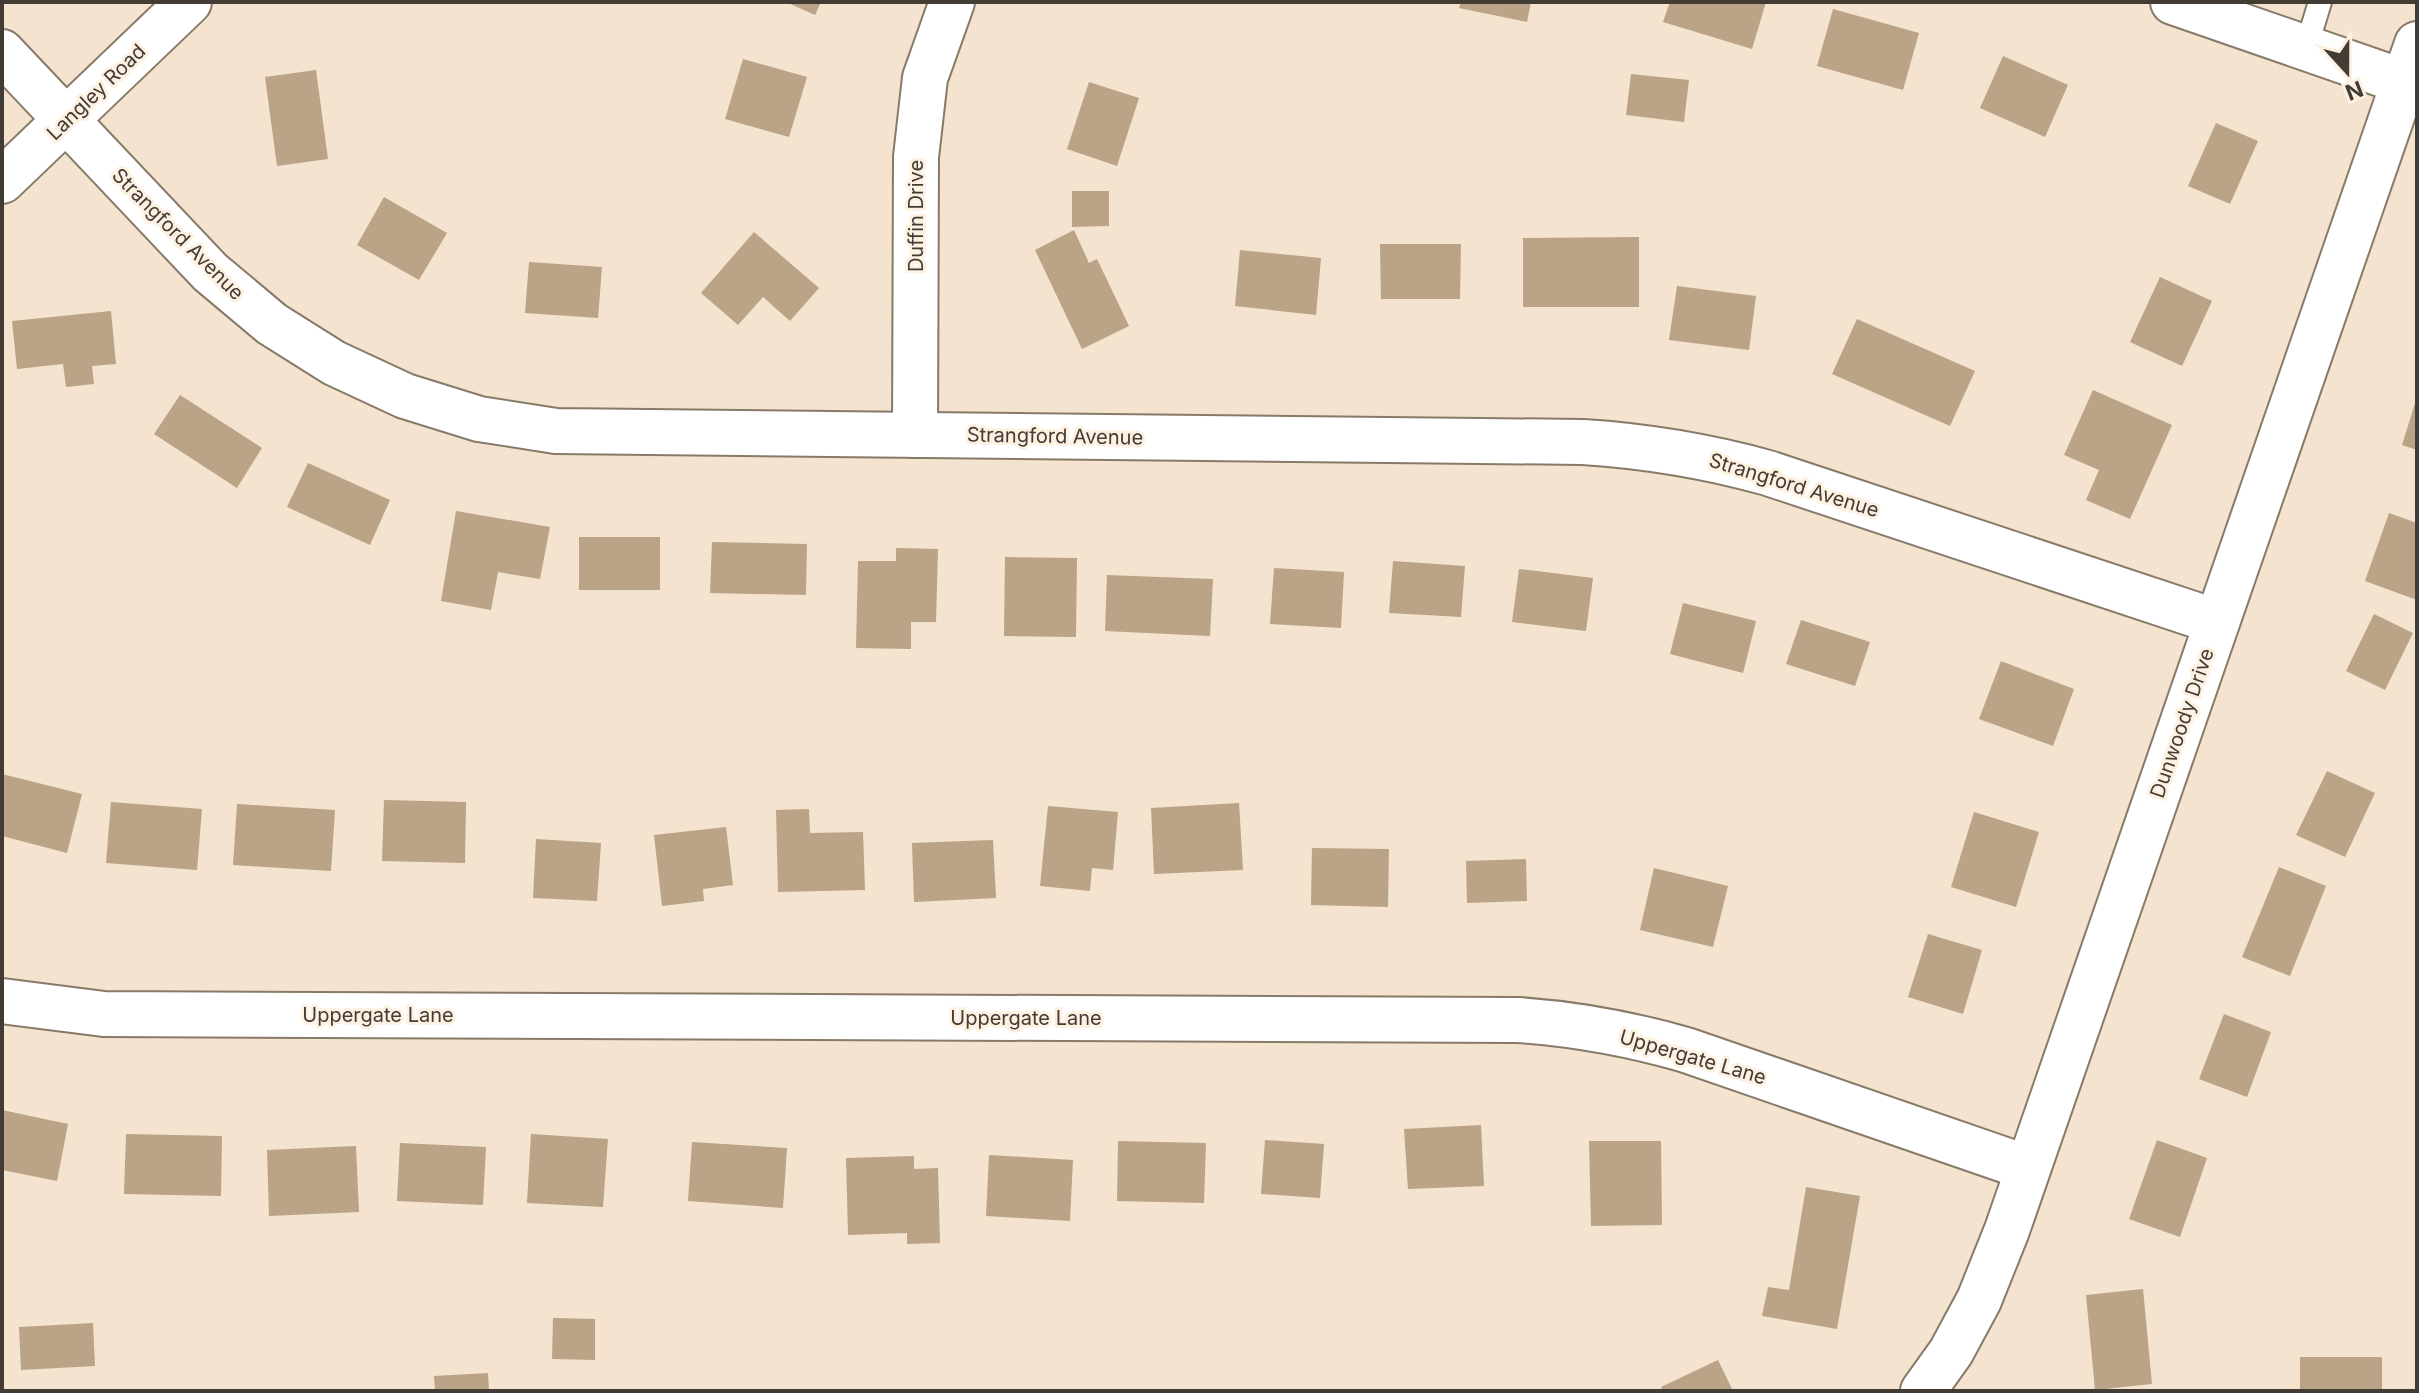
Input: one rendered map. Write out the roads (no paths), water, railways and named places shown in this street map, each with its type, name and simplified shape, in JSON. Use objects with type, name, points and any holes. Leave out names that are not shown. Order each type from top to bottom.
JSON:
[{"type":"street","name":"Langley Road","points":[[2,181],[189,2]]},
{"type":"street","name":"Duffin Drive","points":[[915,435],[916,157],[925,78],[952,2]]},
{"type":"street","points":[[2173,2],[2306,48],[2410,63]]},
{"type":"street","name":"Strangford Avenue","points":[[2,52],[210,272],[272,324],[334,363],[405,396],[479,419],[556,431],[1630,445],[1723,460],[1768,473],[2217,622]]},
{"type":"street","name":"Dunwoody Drive","points":[[1923,1391],[1951,1352],[1979,1300],[2028,1168],[2410,63]]},
{"type":"street","name":"Uppergate Lane","points":[[2,1001],[104,1014],[1518,1020],[1561,1023],[1645,1038],[1686,1050],[2028,1168]]},
{"type":"lane","points":[[2306,48],[2320,2]]}]
